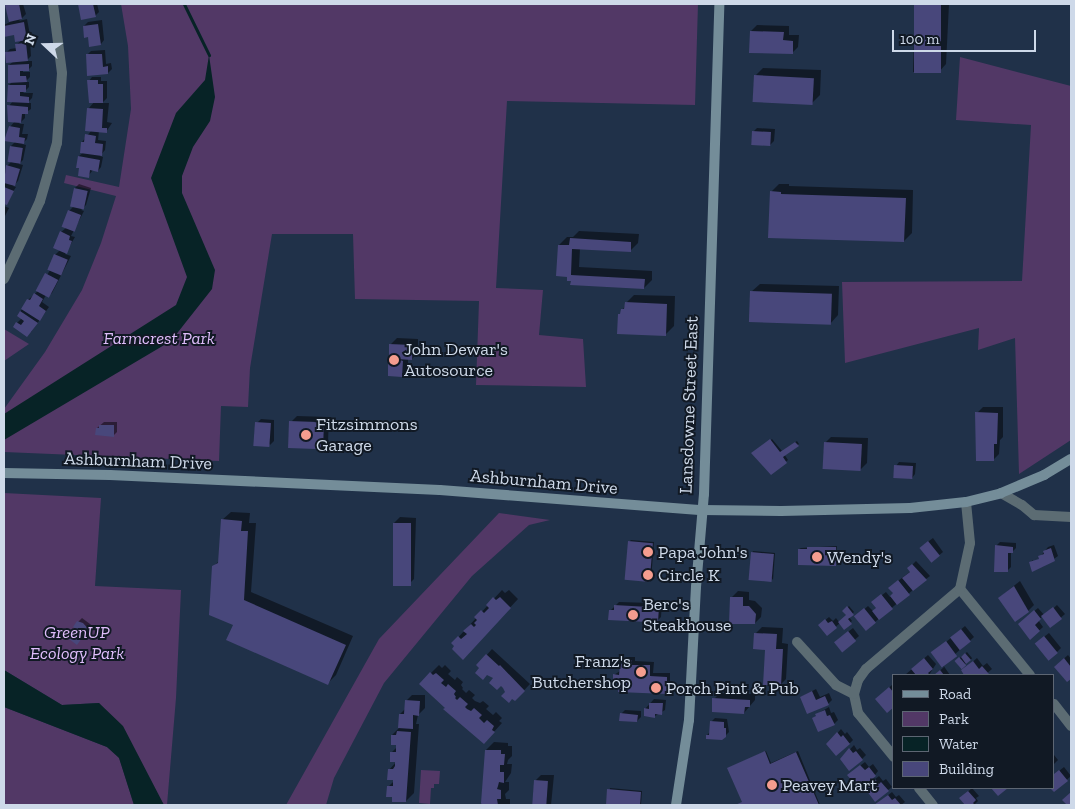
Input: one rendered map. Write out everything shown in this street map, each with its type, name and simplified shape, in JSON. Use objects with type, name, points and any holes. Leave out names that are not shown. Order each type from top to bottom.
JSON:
[{"type":"main road","name":"Lansdowne Street East","points":[[676,805],[689,720],[702,510],[719,4]]},
{"type":"main road","name":"Ashburnham Drive","points":[[4,473],[440,490],[702,510],[910,508],[966,502],[1001,493],[1044,475],[1071,459]]},
{"type":"street","points":[[4,280],[40,201],[56,143],[62,73],[54,4]]},
{"type":"street","points":[[1001,493],[1022,505],[1034,515],[1071,516]]},
{"type":"street","points":[[892,755],[858,713],[854,694],[858,680],[866,669],[960,589],[970,543],[966,502]]},
{"type":"street","points":[[960,589],[1029,674]]},
{"type":"street","points":[[797,642],[836,685],[854,694]]},
{"type":"street","points":[[1055,705],[1071,726]]},
{"type":"street","points":[[920,789],[934,805]]},
{"type":"green space","name":"Farmcrest Park","points":[[121,4],[698,4],[695,105],[507,101],[496,288],[543,290],[539,335],[583,339],[586,387],[476,385],[479,301],[355,299],[353,234],[272,234],[250,368],[248,407],[221,406],[219,461],[4,452],[4,409],[45,352],[82,290],[101,243],[116,196],[64,183],[66,175],[119,187],[131,109],[128,46]]},
{"type":"green space","points":[[960,57],[1071,86],[1071,440],[1019,474],[1015,338],[978,350],[979,328],[845,363],[842,282],[1022,281],[1031,125],[956,120]]},
{"type":"green space","points":[[4,329],[29,344],[4,361]]},
{"type":"green space","name":"GreenUP Ecology Park","points":[[4,493],[101,498],[95,586],[181,590],[176,698],[167,805],[164,805],[99,703],[62,705],[4,670]]},
{"type":"green space","points":[[499,513],[550,520],[529,525],[472,576],[384,683],[334,778],[326,805],[286,805],[379,639]]},
{"type":"green space","points":[[4,707],[107,747],[119,757],[134,805],[4,805]]},
{"type":"green space","points":[[421,770],[440,771],[439,784],[434,784],[434,788],[431,788],[430,804],[419,803]]},
{"type":"water","points":[[209,55],[215,97],[210,121],[193,147],[182,176],[182,193],[215,270],[212,289],[171,341],[4,440],[4,414],[176,305],[187,277],[151,178],[176,113],[205,80]]},
{"type":"water","points":[[4,670],[62,705],[99,703],[123,726],[164,805],[134,805],[119,758],[107,747],[4,707]]},
{"type":"building","points":[[19,4],[22,19],[9,22],[5,5]]},
{"type":"building","points":[[78,4],[93,4],[96,17],[81,20]]},
{"type":"building","points":[[914,4],[941,4],[941,73],[914,73]]},
{"type":"building","points":[[24,22],[27,40],[15,42],[14,35],[4,37],[4,26]]},
{"type":"building","points":[[98,24],[101,45],[89,47],[88,37],[84,38],[83,26]]},
{"type":"building","points":[[750,31],[784,32],[783,40],[793,41],[793,54],[749,53]]},
{"type":"building","points":[[26,43],[28,61],[6,63],[5,52],[16,51],[15,44]]},
{"type":"building","points":[[86,54],[102,54],[103,67],[108,66],[108,74],[87,76]]},
{"type":"building","points":[[29,64],[29,71],[20,71],[20,76],[26,76],[27,82],[8,83],[8,65]]},
{"type":"building","points":[[754,75],[814,78],[813,105],[753,102]]},
{"type":"building","points":[[87,80],[98,80],[98,84],[103,84],[103,103],[89,103]]},
{"type":"building","points":[[8,85],[26,85],[26,92],[20,92],[20,96],[29,97],[29,103],[7,102]]},
{"type":"building","points":[[7,105],[28,107],[28,114],[22,114],[21,123],[8,122]]},
{"type":"building","points":[[87,108],[103,109],[102,128],[107,128],[107,133],[85,131]]},
{"type":"building","points":[[9,126],[20,128],[19,137],[25,138],[24,144],[4,141]]},
{"type":"building","points":[[752,131],[771,132],[770,146],[751,145]]},
{"type":"building","points":[[85,134],[96,136],[95,143],[103,144],[102,156],[80,153],[81,142],[84,142]]},
{"type":"building","points":[[10,146],[23,148],[20,164],[7,162]]},
{"type":"building","points":[[78,156],[100,160],[98,172],[90,170],[89,178],[78,176],[79,168],[76,168]]},
{"type":"building","points":[[6,165],[20,169],[15,186],[4,183]]},
{"type":"building","points":[[4,187],[14,191],[7,205],[4,204]]},
{"type":"building","points":[[74,188],[88,191],[84,209],[70,207]]},
{"type":"building","points":[[770,191],[781,192],[781,194],[906,198],[904,242],[768,238]]},
{"type":"building","points":[[68,210],[81,215],[75,232],[62,227]]},
{"type":"building","points":[[60,231],[70,236],[69,240],[72,241],[67,254],[53,248]]},
{"type":"building","points":[[570,238],[631,242],[631,252],[572,249],[571,275],[645,279],[644,289],[570,285],[571,281],[567,281],[567,277],[556,276],[558,245],[569,245]]},
{"type":"building","points":[[54,254],[68,260],[61,276],[47,270]]},
{"type":"building","points":[[45,273],[58,280],[49,298],[36,291]]},
{"type":"building","points":[[750,291],[832,294],[831,325],[749,322]]},
{"type":"building","points":[[34,293],[43,299],[39,306],[46,311],[40,321],[21,309],[27,299],[30,300]]},
{"type":"building","points":[[625,302],[667,304],[666,336],[617,334],[618,314],[620,314],[621,309],[624,309]]},
{"type":"building","points":[[20,311],[38,323],[27,337],[13,327],[16,322],[21,325],[24,321],[17,316]]},
{"type":"building","name":"John Dewar's Autosource","points":[[389,344],[413,345],[412,360],[397,359],[403,361],[402,377],[388,376],[388,361],[391,359],[389,359]]},
{"type":"building","points":[[975,412],[998,413],[997,444],[994,444],[994,461],[976,461]]},
{"type":"building","name":"Fitzsimmons Garage","points":[[289,421],[324,422],[323,449],[288,448]]},
{"type":"building","points":[[255,422],[271,423],[269,447],[253,446]]},
{"type":"building","points":[[99,425],[114,425],[114,437],[95,435],[96,428],[99,428]]},
{"type":"building","points":[[770,439],[780,452],[795,442],[799,446],[783,457],[787,463],[771,475],[751,453]]},
{"type":"building","points":[[824,442],[862,444],[861,471],[823,469]]},
{"type":"building","points":[[894,465],[913,466],[912,479],[893,478]]},
{"type":"building","points":[[221,519],[242,521],[241,531],[248,531],[244,600],[346,645],[328,685],[226,640],[233,625],[209,615],[212,566],[218,563]]},
{"type":"building","points":[[393,523],[411,523],[411,586],[393,586]]},
{"type":"building","points":[[628,541],[653,543],[650,582],[625,580]]},
{"type":"building","points":[[928,541],[940,556],[931,563],[919,548]]},
{"type":"building","points":[[995,545],[1013,547],[1013,553],[1008,553],[1008,572],[994,572]]},
{"type":"building","name":"Wendy's","points":[[807,547],[836,547],[836,566],[798,565],[798,549],[807,549]]},
{"type":"building","points":[[1051,548],[1055,561],[1032,572],[1029,562],[1039,559],[1038,556],[1044,554],[1043,551]]},
{"type":"building","points":[[751,552],[774,554],[771,582],[749,580]]},
{"type":"building","points":[[912,564],[927,580],[913,591],[902,578],[910,572],[907,568]]},
{"type":"building","points":[[898,580],[910,595],[897,605],[890,596],[893,593],[888,588]]},
{"type":"building","points":[[1014,586],[1029,612],[1015,622],[998,598]]},
{"type":"building","points":[[881,594],[893,609],[879,620],[872,611],[876,608],[871,602]]},
{"type":"building","points":[[493,597],[496,600],[500,597],[511,608],[463,660],[452,649],[454,646],[451,643],[458,636],[461,639],[467,634],[463,631],[471,624],[474,627],[476,625],[474,623],[477,620],[474,617],[481,610],[484,613],[489,608],[486,605]]},
{"type":"building","points":[[730,597],[743,597],[743,606],[749,606],[756,614],[755,624],[729,624]]},
{"type":"building","name":"Berc's Steakhouse","points":[[649,604],[659,607],[658,622],[648,624],[648,622],[608,620],[609,610],[614,610],[614,605],[649,607]]},
{"type":"building","points":[[847,606],[854,615],[848,619],[852,624],[844,630],[838,622],[846,615],[842,611]]},
{"type":"building","points":[[1053,607],[1062,619],[1050,628],[1041,616]]},
{"type":"building","points":[[864,608],[876,623],[866,631],[854,616]]},
{"type":"building","points":[[1034,610],[1041,619],[1035,625],[1040,631],[1030,640],[1018,624]]},
{"type":"building","points":[[825,619],[828,623],[832,621],[837,628],[827,636],[818,625]]},
{"type":"building","points":[[77,621],[83,623],[91,632],[87,637],[84,635],[77,645],[69,639],[76,629],[73,627]]},
{"type":"building","points":[[961,629],[971,642],[960,650],[950,638]]},
{"type":"building","points":[[848,631],[856,641],[842,652],[834,642]]},
{"type":"building","points":[[754,633],[777,634],[776,649],[783,649],[781,686],[763,685],[765,650],[753,649]]},
{"type":"building","points":[[1044,636],[1058,653],[1049,661],[1035,644]]},
{"type":"building","points":[[946,641],[957,656],[942,668],[931,652]]},
{"type":"building","points":[[965,653],[971,660],[966,664],[961,657]]},
{"type":"building","points":[[486,654],[500,665],[525,691],[515,701],[512,699],[509,703],[501,696],[505,692],[503,688],[501,686],[497,690],[489,683],[493,678],[487,675],[483,680],[475,673],[479,668],[476,665]]},
{"type":"building","points":[[959,657],[966,665],[962,669],[954,661]]},
{"type":"building","points":[[924,658],[933,669],[929,674],[915,674],[911,669]]},
{"type":"building","points":[[1064,658],[1071,667],[1071,679],[1067,682],[1054,667]]},
{"type":"building","points":[[623,660],[632,660],[632,665],[650,665],[650,676],[667,677],[667,694],[618,692],[619,680],[613,679],[613,674],[619,675],[620,664],[623,664]]},
{"type":"building","points":[[973,661],[979,669],[982,666],[989,674],[963,674],[961,670]]},
{"type":"building","points":[[940,670],[943,674],[935,674]]},
{"type":"building","points":[[430,672],[433,675],[436,673],[444,680],[441,683],[446,687],[448,684],[456,691],[454,694],[455,698],[457,700],[460,697],[468,704],[465,707],[467,709],[471,711],[474,708],[482,715],[479,718],[484,723],[487,720],[494,726],[492,730],[495,732],[484,744],[443,709],[445,708],[419,684]]},
{"type":"building","points":[[889,687],[892,691],[892,709],[887,713],[875,699]]},
{"type":"building","points":[[812,691],[816,700],[825,696],[829,705],[807,714],[800,697]]},
{"type":"building","points":[[712,698],[750,700],[750,707],[745,707],[744,714],[712,712]]},
{"type":"building","points":[[405,700],[420,701],[419,716],[413,715],[413,729],[398,728],[399,714],[404,714]]},
{"type":"building","points":[[649,703],[663,703],[662,715],[655,714],[655,718],[644,716],[644,708],[649,709]]},
{"type":"building","points":[[825,710],[827,716],[830,715],[835,725],[818,732],[812,718],[816,716],[815,714]]},
{"type":"building","points":[[620,713],[638,715],[637,722],[619,721]]},
{"type":"building","points":[[710,721],[724,722],[726,737],[722,740],[706,739],[706,735],[709,735]]},
{"type":"building","points":[[397,731],[411,732],[406,802],[392,802],[392,797],[386,797],[387,786],[393,786],[393,780],[387,780],[388,769],[393,769],[395,766],[395,762],[390,762],[390,752],[396,752],[396,745],[391,745],[391,735],[396,735]]},
{"type":"building","points":[[837,732],[841,737],[843,735],[850,744],[836,756],[826,744]]},
{"type":"building","points":[[849,748],[853,753],[856,751],[863,760],[849,771],[840,759]]},
{"type":"building","points":[[485,750],[501,750],[501,754],[505,754],[504,765],[500,765],[500,772],[504,772],[504,783],[499,782],[497,789],[501,790],[501,799],[497,799],[498,805],[482,805],[481,803]]},
{"type":"building","name":"Peavey Mart","points":[[765,751],[770,764],[796,752],[819,805],[735,805],[742,802],[727,768]]},
{"type":"building","points":[[860,765],[865,770],[869,767],[876,776],[859,789],[847,775]]},
{"type":"building","points":[[1059,770],[1068,781],[1054,792],[1051,789],[1055,789],[1055,773]]},
{"type":"building","points":[[875,779],[879,784],[881,782],[889,791],[875,802],[864,787]]},
{"type":"building","points":[[534,780],[548,781],[546,805],[532,805]]},
{"type":"building","points":[[607,789],[641,792],[640,805],[606,805]]},
{"type":"building","points":[[992,789],[1007,789],[998,796]]},
{"type":"building","points":[[968,791],[976,800],[973,803],[975,805],[965,805],[959,798]]},
{"type":"building","points":[[1071,792],[1071,805],[1067,805],[1062,800]]},
{"type":"building","points":[[888,795],[892,800],[895,798],[901,805],[874,805]]},
{"type":"waterway","points":[[184,4],[209,55]]},
{"type":"place","name":"John Dewar's Autosource","points":[[394,360]]},
{"type":"place","name":"Fitzsimmons Garage","points":[[306,435]]},
{"type":"place","name":"Papa John's","points":[[648,552]]},
{"type":"place","name":"Wendy's","points":[[817,557]]},
{"type":"place","name":"Circle K","points":[[648,575]]},
{"type":"place","name":"Berc's Steakhouse","points":[[633,615]]},
{"type":"place","name":"Franz's Butchershop","points":[[641,672]]},
{"type":"place","name":"Porch Pint & Pub","points":[[656,688]]},
{"type":"place","name":"Peavey Mart","points":[[772,785]]}]
